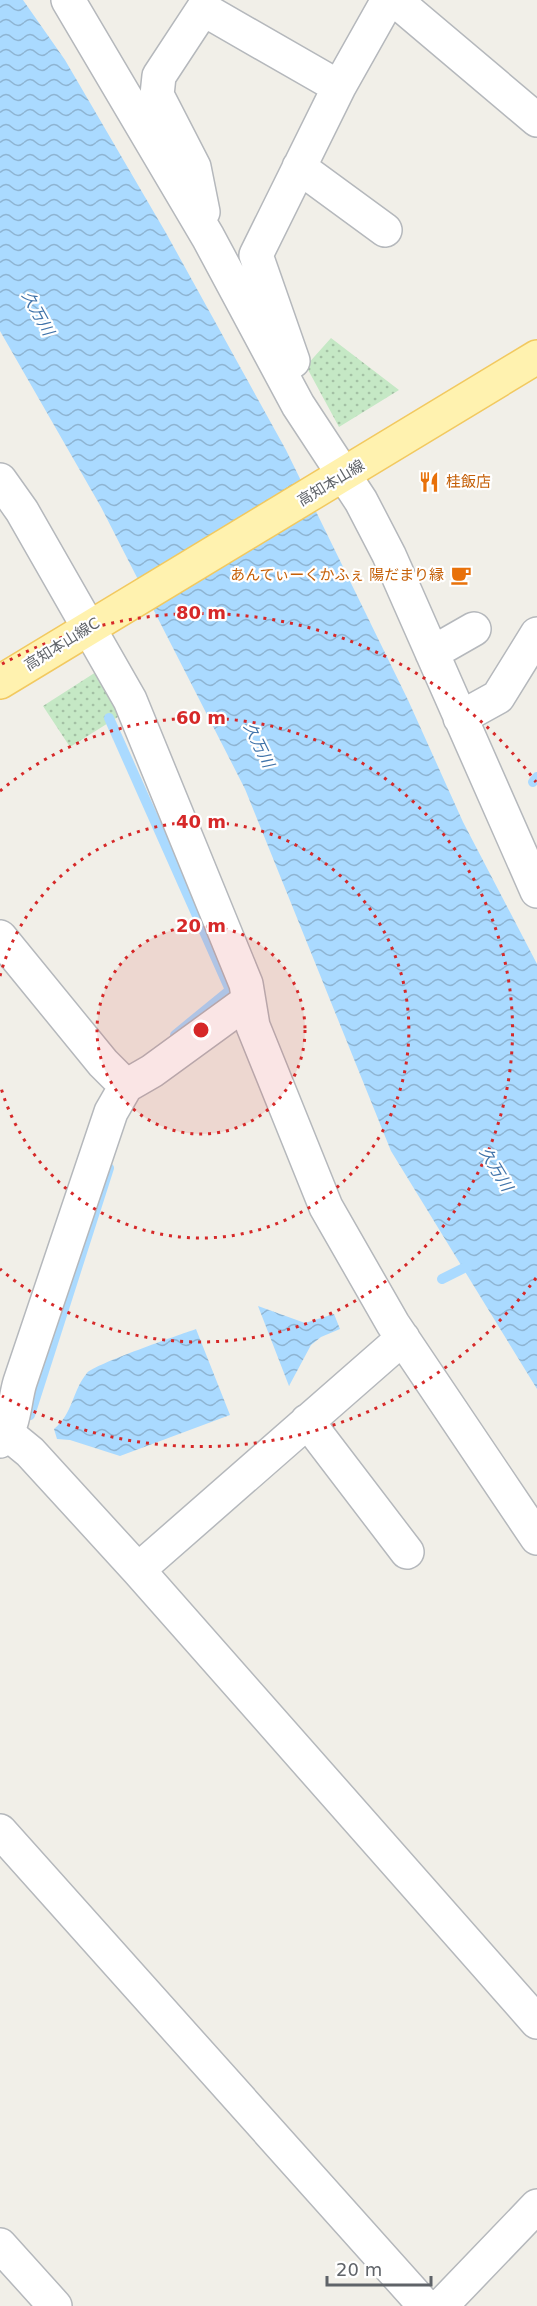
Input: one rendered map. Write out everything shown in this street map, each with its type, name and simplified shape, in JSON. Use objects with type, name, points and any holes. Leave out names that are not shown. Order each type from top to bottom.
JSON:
[{"type":"main road","name":"高知本山線","points":[[124,607],[537,357]]},
{"type":"main road","name":"高知本山線C","points":[[0,682],[124,607]]},
{"type":"street","points":[[68,0],[208,237],[298,405],[334,481],[361,501],[389,555],[460,718],[530,855],[537,891]]},
{"type":"street","points":[[298,405],[295,365],[256,255],[339,87],[388,0]]},
{"type":"street","points":[[395,0],[537,120]]},
{"type":"street","points":[[208,237],[194,168],[158,95],[159,76],[202,9],[339,87]]},
{"type":"street","points":[[299,167],[385,230]]},
{"type":"street","points":[[0,480],[22,511],[130,700],[246,984],[253,1026],[326,1207],[403,1338],[537,1538]]},
{"type":"street","points":[[432,653],[474,629]]},
{"type":"street","points":[[460,718],[498,697],[537,634]]},
{"type":"street","points":[[0,937],[103,1063],[126,1086]]},
{"type":"street","points":[[248,1001],[152,1071],[126,1086],[111,1112],[4,1437],[30,1452],[138,1570],[537,2022]]},
{"type":"street","points":[[138,1570],[403,1338]]},
{"type":"street","points":[[307,1421],[407,1552]]},
{"type":"street","points":[[0,1832],[425,2306]]},
{"type":"street","points":[[441,2306],[537,2206]]},
{"type":"street","points":[[0,2245],[55,2306]]},
{"type":"green space","points":[[331,338],[399,390],[339,427],[306,366]]},
{"type":"green space","points":[[96,672],[121,715],[70,747],[43,706]]},
{"type":"water","name":"久万川","points":[[0,0],[23,0],[65,60],[166,233],[286,450],[408,700],[463,822],[537,964],[537,1389],[391,1151],[245,789],[101,507],[0,331]]},
{"type":"water","points":[[258,1306],[305,1323],[334,1314],[340,1329],[321,1337],[311,1345],[289,1386]]},
{"type":"water","points":[[196,1329],[230,1415],[120,1456],[70,1440],[57,1439],[54,1429],[65,1416],[87,1373],[121,1357]]},
{"type":"waterway","points":[[109,718],[230,990],[175,1035]]},
{"type":"waterway","points":[[533,782],[537,777]]},
{"type":"waterway","points":[[30,1415],[109,1168]]},
{"type":"waterway","points":[[442,1279],[474,1263]]},
{"type":"place","name":"桂飯店","points":[[429,482]]},
{"type":"place","name":"あんてぃーくかふぇ 陽だまり縁","points":[[461,575]]}]
